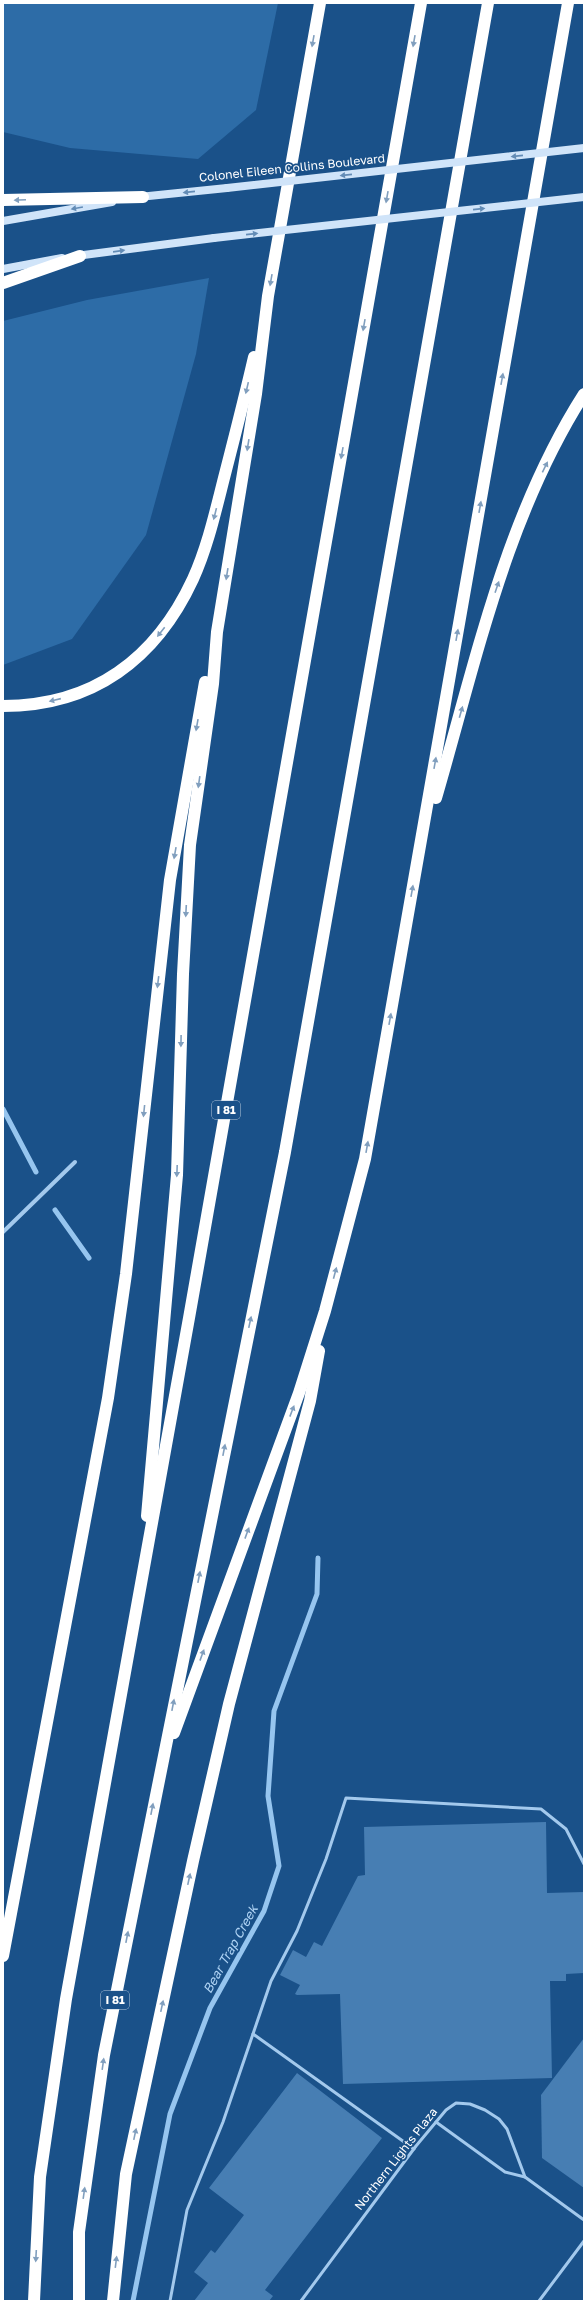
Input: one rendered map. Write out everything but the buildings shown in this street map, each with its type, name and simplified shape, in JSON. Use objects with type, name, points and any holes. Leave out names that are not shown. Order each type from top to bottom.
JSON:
[{"type":"highway","points":[[3,1956],[108,1398],[126,1274],[170,880],[206,677],[217,632],[256,394],[268,296],[320,3]]},
{"type":"highway","name":"I 81","points":[[34,2301],[40,2177],[66,1999],[140,1593],[421,3]]},
{"type":"highway","name":"I 81","points":[[80,2301],[79,2232],[104,2056],[160,1770],[285,1152],[488,3]]},
{"type":"highway","points":[[160,1770],[299,1393],[325,1311],[365,1159],[568,3]]},
{"type":"highway","points":[[3,200],[143,197]]},
{"type":"highway","points":[[3,283],[80,256]]},
{"type":"highway","points":[[3,706],[28,706],[77,695],[115,677],[149,648],[177,612],[194,577],[212,524],[268,296]]},
{"type":"highway","points":[[418,857],[496,593],[525,507],[568,420],[584,394]]},
{"type":"highway","points":[[140,1593],[177,1175],[182,974],[190,845],[213,684],[217,632]]},
{"type":"highway","points":[[113,2301],[126,2174],[193,1860],[229,1704],[310,1401],[325,1311]]},
{"type":"main road","name":"Colonel Eileen Collins Boulevard","points":[[3,222],[143,197],[584,148]]},
{"type":"main road","points":[[3,269],[44,260],[214,238],[584,197]]},
{"type":"street","points":[[3,1232],[75,1162]]},
{"type":"lane","points":[[170,2301],[187,2210],[223,2122],[271,1981],[297,1931],[326,1859],[346,1798],[541,1809],[566,1829],[584,1864]]},
{"type":"lane","points":[[253,2034],[414,2149]]},
{"type":"lane","name":"Northern Lights Plaza","points":[[301,2301],[414,2149],[446,2110],[456,2103],[470,2104],[486,2110],[499,2119],[507,2129],[525,2177]]},
{"type":"lane","points":[[436,2122],[505,2172],[525,2177],[584,2220]]},
{"type":"lane","points":[[539,2301],[584,2241]]},
{"type":"shaded area","points":[[3,3],[278,3],[256,110],[198,159],[70,148],[3,132]]},
{"type":"shaded area","points":[[209,278],[196,354],[146,535],[72,639],[3,665],[3,321],[87,300]]},
{"type":"waterway","name":"Bear Trap Creek","points":[[3,1109],[36,1172]]},
{"type":"waterway","name":"Bear Trap Creek","points":[[55,1210],[89,1258]]},
{"type":"waterway","name":"Bear Trap Creek","points":[[133,2301],[170,2114],[210,2008],[264,1911],[279,1866],[268,1796],[274,1711],[317,1594],[318,1558]]}]
